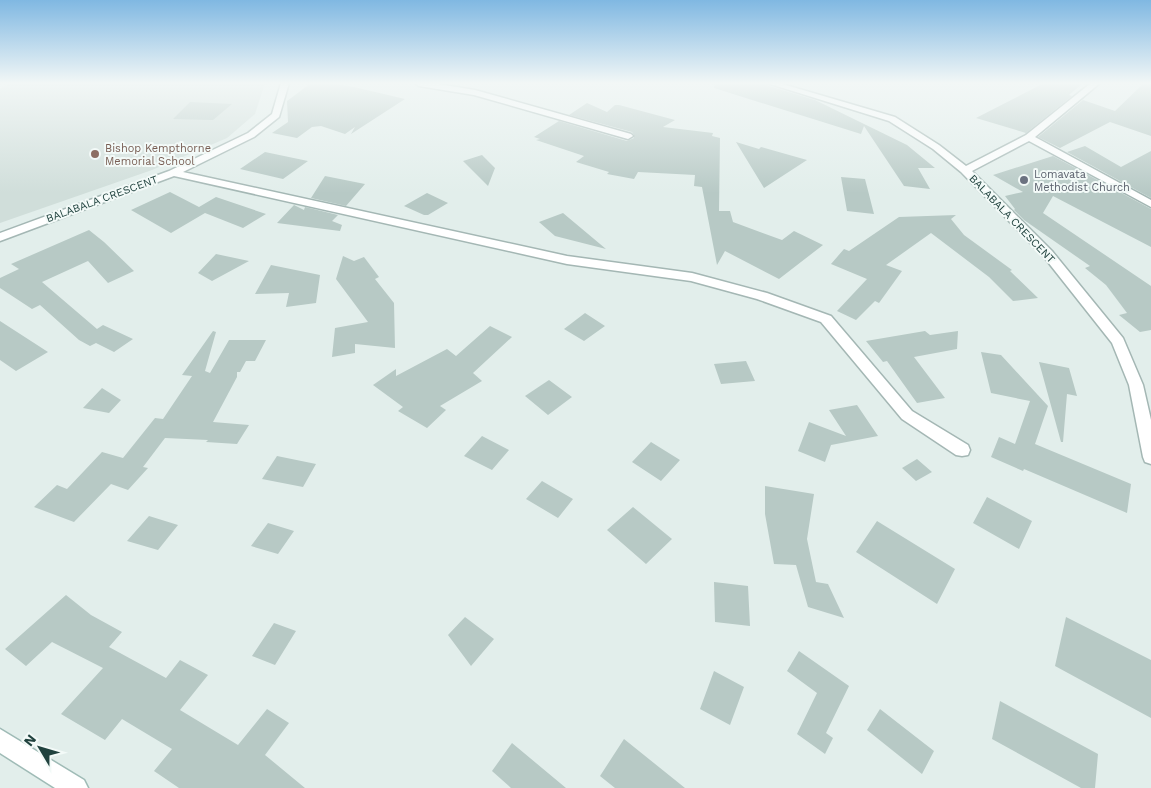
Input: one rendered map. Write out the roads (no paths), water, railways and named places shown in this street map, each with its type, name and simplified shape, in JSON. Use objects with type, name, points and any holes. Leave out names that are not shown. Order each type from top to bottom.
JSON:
[{"type":"street","name":"BALABALA CRESCENT","points":[[0,238],[173,173],[251,135],[270,120]]},
{"type":"street","points":[[572,120],[628,136]]},
{"type":"street","name":"BALABALA CRESCENT","points":[[893,120],[936,147],[965,170],[1048,254],[1118,341],[1136,385],[1151,457]]},
{"type":"street","points":[[965,170],[1029,137],[1050,120]]},
{"type":"street","points":[[1029,137],[1151,204]]},
{"type":"street","points":[[173,173],[567,260],[692,277],[762,296],[826,319],[907,415],[962,450]]},
{"type":"street","points":[[0,740],[76,788]]},
{"type":"place","name":"Bishop Kempthorne Memorial School","points":[[95,154]]},
{"type":"place","name":"Lomavata Methodist Church","points":[[1024,180]]}]
